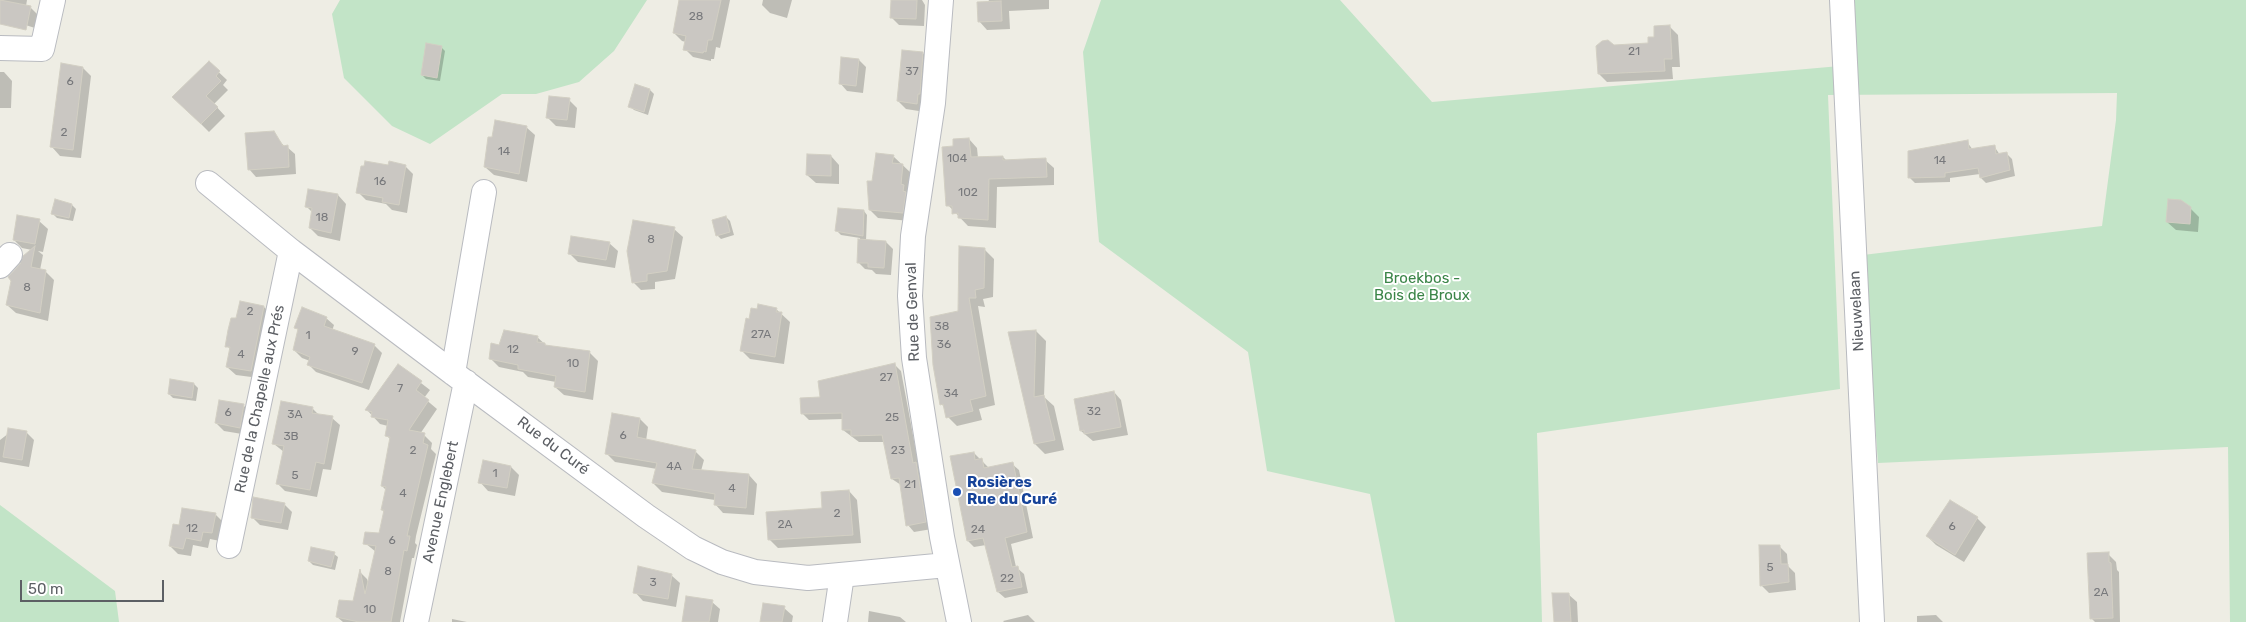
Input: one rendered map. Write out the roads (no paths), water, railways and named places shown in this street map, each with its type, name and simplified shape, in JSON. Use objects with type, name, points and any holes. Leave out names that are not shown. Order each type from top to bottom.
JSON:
[{"type":"street","points":[[0,48],[42,49],[53,0]]},
{"type":"street","name":"Rue de Genval","points":[[941,0],[933,104],[913,236],[910,296],[914,358],[947,565],[959,622]]},
{"type":"street","name":"Nieuwelaan","points":[[1842,0],[1872,622]]},
{"type":"street","name":"Rue du Curé","points":[[208,184],[291,251],[638,510],[693,548],[722,562],[756,572],[808,578],[947,565]]},
{"type":"street","name":"Avenue Englebert","points":[[416,622],[460,377],[484,192]]},
{"type":"street","name":"Rue de la Chapelle aux Prés","points":[[229,546],[291,251]]},
{"type":"street","points":[[835,622],[842,575]]},
{"type":"place","name":"Rosières Rue du Curé","points":[[957,492]]},
{"type":"park label","name":"Broekbos - Bois de Broux","points":[[1422,288]]}]
